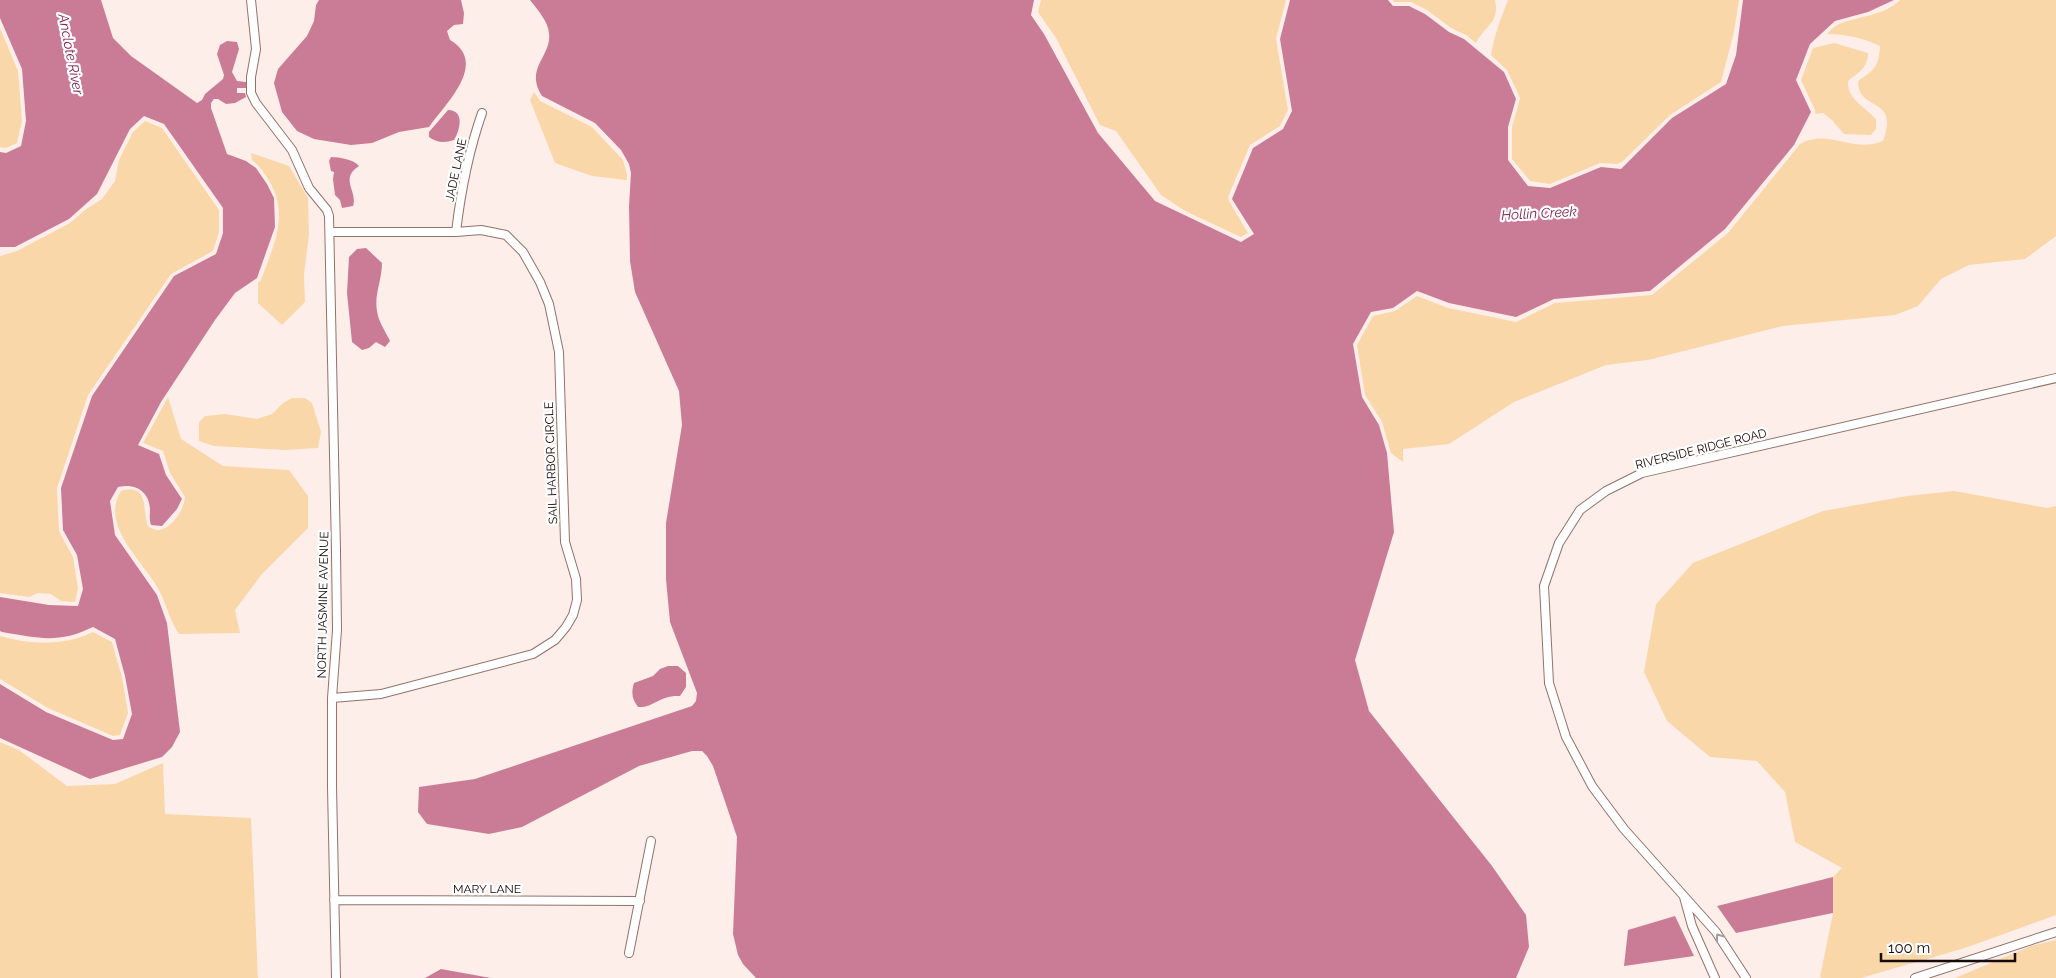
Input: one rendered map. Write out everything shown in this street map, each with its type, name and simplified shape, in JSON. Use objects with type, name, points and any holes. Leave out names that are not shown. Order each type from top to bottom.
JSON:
[{"type":"street","name":"NORTH JASMINE AVENUE","points":[[251,0],[256,49],[251,77],[252,93],[256,102],[292,150],[309,188],[327,210],[330,232],[337,630],[332,698],[336,978]]},
{"type":"street","name":"JADE LANE","points":[[456,232],[461,187],[482,113]]},
{"type":"street","name":"SAIL HARBOR CIRCLE","points":[[330,232],[456,232],[481,230],[506,235],[523,252],[549,304],[559,352],[564,542],[576,579],[577,600],[574,616],[555,640],[532,654],[381,694],[332,698]]},
{"type":"street","name":"RIVERSIDE RIDGE ROAD","points":[[1746,978],[1716,932],[1624,829],[1592,786],[1566,737],[1549,683],[1544,586],[1558,543],[1580,510],[1606,491],[1642,473],[2056,378]]},
{"type":"street","points":[[630,953],[652,841]]},
{"type":"street","name":"RIVERSIDE RIDGE ROAD","points":[[1684,895],[1692,926],[1715,978]]},
{"type":"street","name":"MARY LANE","points":[[334,900],[640,901]]},
{"type":"street","points":[[1915,978],[2056,932]]},
{"type":"shaded area","points":[[1041,0],[1286,0],[1276,39],[1288,110],[1280,126],[1250,145],[1228,197],[1248,233],[1241,237],[1185,211],[1161,195],[1116,131],[1100,125],[1056,38],[1038,12]]},
{"type":"shaded area","points":[[1393,0],[1495,0],[1496,8],[1494,19],[1476,43],[1466,35],[1451,28],[1427,10],[1411,2],[1394,2]]},
{"type":"shaded area","points":[[1508,0],[1739,0],[1734,32],[1721,82],[1670,115],[1622,162],[1617,164],[1600,163],[1550,184],[1530,181],[1512,159],[1512,127],[1520,98],[1507,70],[1491,55],[1500,20]]},
{"type":"shaded area","points":[[1900,0],[2056,0],[2056,236],[2025,259],[1969,265],[1941,279],[1918,306],[1895,315],[1783,326],[1648,360],[1606,365],[1514,402],[1449,444],[1403,449],[1403,462],[1391,453],[1382,422],[1365,395],[1357,345],[1373,316],[1395,311],[1417,296],[1448,308],[1516,322],[1555,303],[1652,295],[1728,233],[1800,144],[1821,139],[1861,145],[1883,141],[1887,127],[1886,117],[1883,110],[1864,97],[1860,91],[1858,81],[1875,67],[1880,46],[1854,37],[1827,34],[1839,24],[1879,13]]},
{"type":"shaded area","points":[[0,28],[18,71],[22,121],[17,143],[6,148],[0,147]]},
{"type":"shaded area","points":[[1834,43],[1868,53],[1866,63],[1859,73],[1848,81],[1848,87],[1857,102],[1876,119],[1876,129],[1871,135],[1844,134],[1823,113],[1815,114],[1815,110],[1801,80],[1813,48]]},
{"type":"shaded area","points":[[534,92],[540,101],[592,127],[623,160],[627,180],[592,176],[555,163],[530,100]]},
{"type":"shaded area","points":[[145,121],[162,128],[219,210],[219,232],[213,251],[171,274],[88,395],[57,488],[59,531],[73,557],[78,588],[75,602],[61,601],[51,594],[38,593],[29,597],[0,593],[0,256],[17,251],[70,223],[102,199],[115,181],[119,160],[133,132]]},
{"type":"shaded area","points":[[251,153],[289,166],[308,198],[309,234],[304,275],[305,302],[282,325],[258,303],[258,283],[261,280],[274,243],[279,218],[275,193],[260,167],[252,160]]},
{"type":"shaded area","points":[[168,397],[181,439],[223,466],[289,470],[308,496],[308,528],[262,574],[235,610],[240,633],[179,634],[160,592],[127,544],[116,518],[116,504],[121,491],[137,491],[141,495],[148,526],[154,529],[160,530],[172,523],[181,510],[185,497],[170,473],[163,451],[143,443]]},
{"type":"shaded area","points":[[292,398],[305,398],[312,403],[321,432],[318,448],[286,450],[214,446],[199,441],[199,422],[205,416],[225,414],[257,419],[272,414],[283,403]]},
{"type":"shaded area","points":[[1954,491],[2047,508],[2056,506],[2056,915],[1965,948],[1861,978],[1822,978],[1820,977],[1833,913],[1833,877],[1842,868],[1795,842],[1785,792],[1757,761],[1710,757],[1667,721],[1644,672],[1656,604],[1693,563],[1823,511],[1907,496]]},
{"type":"shaded area","points":[[93,632],[112,642],[122,677],[128,713],[120,735],[113,736],[48,708],[0,679],[0,636],[47,643],[71,640]]},
{"type":"shaded area","points":[[0,742],[19,750],[67,786],[115,784],[163,763],[165,814],[251,818],[258,978],[0,978]]},
{"type":"shaded area","points":[[2056,940],[2056,978],[1955,978],[2031,946]]},
{"type":"water","name":"Anclote River","points":[[0,0],[101,0],[113,38],[131,56],[197,103],[223,79],[224,75],[217,54],[220,45],[227,41],[237,42],[239,49],[232,72],[237,81],[246,82],[246,88],[237,88],[237,93],[245,93],[246,97],[235,103],[226,104],[218,99],[214,99],[211,103],[211,108],[227,154],[246,161],[256,168],[274,198],[275,227],[257,278],[235,293],[215,320],[161,402],[138,445],[159,454],[166,475],[182,499],[177,509],[162,526],[151,525],[147,497],[135,487],[118,487],[110,501],[115,535],[157,595],[167,623],[180,732],[172,747],[162,757],[90,779],[0,738],[0,684],[46,712],[113,740],[123,739],[132,714],[125,676],[115,639],[93,627],[59,638],[38,638],[2,632],[0,631],[0,597],[49,605],[78,606],[83,589],[77,555],[63,530],[61,488],[92,396],[174,276],[216,254],[223,233],[223,208],[164,124],[144,116],[130,129],[97,194],[69,219],[15,247],[0,247],[0,152],[6,153],[21,146],[26,121],[22,69],[0,18]]},
{"type":"water","points":[[319,0],[461,0],[464,13],[463,24],[454,25],[447,31],[450,40],[461,49],[466,60],[465,71],[453,95],[429,127],[399,132],[372,143],[351,145],[314,139],[297,131],[282,112],[274,83],[278,69],[307,36],[314,21],[316,5]]},
{"type":"water","name":"Hollin Creek","points":[[530,0],[1034,0],[1031,15],[1044,34],[1098,133],[1155,201],[1241,242],[1254,234],[1232,199],[1253,148],[1283,129],[1292,111],[1280,39],[1290,0],[1388,0],[1393,6],[1409,6],[1425,14],[1449,32],[1464,39],[1504,72],[1516,99],[1508,127],[1508,160],[1528,186],[1550,188],[1601,167],[1621,169],[1672,118],[1726,84],[1736,55],[1743,0],[1894,0],[1868,12],[1835,21],[1810,44],[1796,80],[1811,112],[1794,145],[1725,229],[1650,291],[1554,299],[1516,317],[1449,303],[1417,291],[1393,308],[1371,312],[1353,344],[1362,397],[1379,425],[1387,453],[1394,532],[1355,660],[1369,711],[1492,866],[1526,915],[1529,947],[1516,978],[756,978],[743,964],[738,955],[733,934],[737,837],[713,766],[702,751],[692,751],[639,766],[522,827],[489,834],[427,824],[418,812],[419,787],[475,779],[692,706],[696,701],[697,693],[670,622],[666,579],[666,523],[682,425],[679,391],[635,292],[630,261],[629,206],[631,173],[629,164],[621,150],[595,123],[542,96],[537,86],[536,78],[537,70],[547,49],[549,33],[539,11]]},
{"type":"water","points":[[448,110],[457,113],[460,121],[454,140],[441,142],[432,139],[429,137],[429,132]]},
{"type":"water","points":[[331,157],[342,158],[359,166],[350,176],[353,206],[342,208],[340,200],[335,195],[334,172],[331,171],[329,161]]},
{"type":"water","points":[[366,248],[382,263],[376,305],[379,319],[390,341],[385,347],[376,342],[369,348],[362,350],[352,342],[347,293],[349,257],[357,249]]},
{"type":"water","points":[[668,666],[678,666],[686,673],[686,687],[680,696],[667,697],[648,706],[638,707],[633,696],[634,683],[653,676],[660,669]]},
{"type":"water","points":[[1833,877],[1833,913],[1736,933],[1717,906]]},
{"type":"water","points":[[1675,916],[1694,956],[1624,966],[1628,930]]},
{"type":"water","points":[[441,969],[491,978],[425,978]]}]
